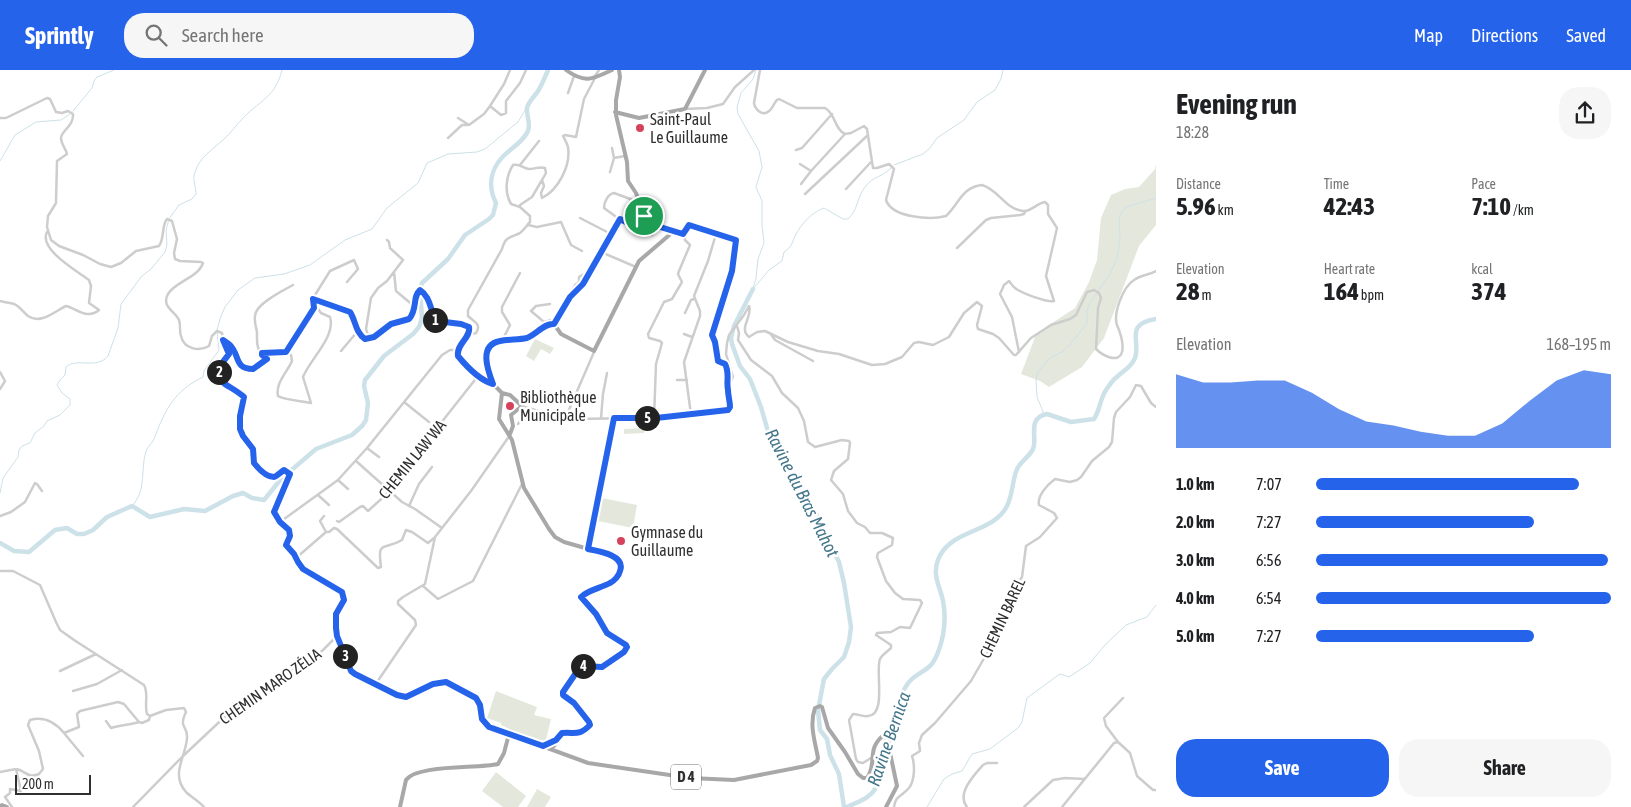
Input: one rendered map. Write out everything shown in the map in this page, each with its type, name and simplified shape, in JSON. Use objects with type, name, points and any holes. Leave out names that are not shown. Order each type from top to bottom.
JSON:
[{"type":"main road","points":[[566,70],[580,78],[595,78],[612,70]]},
{"type":"main road","points":[[619,70],[620,77],[615,112],[625,156],[628,181],[639,200],[644,216],[657,226],[674,231]]},
{"type":"main road","points":[[615,112],[641,118],[685,109],[705,70]]},
{"type":"main road","points":[[510,434],[513,426],[511,415],[522,406],[510,395],[502,393],[493,384],[486,365],[487,353],[494,343],[502,340],[528,337],[547,325],[554,324],[561,334],[594,351],[642,257],[674,231]]},
{"type":"main road","points":[[502,393],[499,419],[510,434],[522,484],[541,517],[555,537],[564,542],[612,556],[618,559],[621,568],[620,573],[613,581],[583,595],[582,599],[596,614],[607,633],[627,647],[624,652],[602,667],[583,666],[578,670],[563,694],[574,703],[590,725],[578,734],[562,733],[549,749]]},
{"type":"main road","name":"D 4","points":[[509,734],[588,763],[690,778],[719,780],[758,776],[811,765],[817,761],[818,756],[812,730],[815,708],[817,706],[822,707],[828,728],[858,774],[863,778],[867,778],[869,775],[874,746],[885,734],[889,734],[888,748],[897,786],[886,807]]},
{"type":"main road","points":[[400,807],[408,777],[416,773],[448,768],[498,764],[504,753],[509,734]]},
{"type":"main road","points":[[552,745],[556,752]]},
{"type":"main road","points":[[543,746],[552,745]]},
{"type":"main road","points":[[0,807],[2,805],[7,807]]},
{"type":"street","points":[[448,138],[462,125],[469,125],[484,114],[504,84],[510,70]]},
{"type":"street","points":[[490,106],[501,115],[506,113],[506,101],[523,79],[526,70]]},
{"type":"street","points":[[542,180],[544,186],[541,193],[542,198],[558,185],[563,177],[568,149],[563,136],[576,137],[584,99],[593,85],[595,74],[599,70]]},
{"type":"street","points":[[685,109],[707,108],[723,104],[735,87],[754,70]]},
{"type":"street","points":[[760,70],[754,97],[755,108],[759,112],[764,114],[769,112],[775,102],[780,100],[797,108],[825,108],[832,114],[838,129],[846,134]]},
{"type":"street","points":[[568,93],[574,76]]},
{"type":"street","points":[[0,118],[6,118],[47,98],[50,99],[56,112],[68,111],[73,114],[71,124],[62,134],[62,141],[67,154],[57,161],[57,195],[54,207],[48,216],[45,236],[54,255],[90,280],[89,303],[99,310],[87,315],[66,306],[44,318],[36,319],[27,315],[16,305],[0,301]]},
{"type":"street","points":[[796,150],[802,148],[832,114]]},
{"type":"street","points":[[458,118],[467,125]]},
{"type":"street","points":[[801,184],[846,134],[852,133],[864,126],[868,134],[873,168],[889,164],[893,167],[894,172],[886,200],[890,207],[901,214],[933,218],[946,216],[959,197],[967,190],[982,186],[994,190],[1012,208],[1025,212]]},
{"type":"street","points":[[805,194],[868,134]]},
{"type":"street","points":[[520,165],[539,141]]},
{"type":"street","points":[[610,172],[614,158],[612,148]]},
{"type":"street","points":[[614,158],[625,156]]},
{"type":"street","points":[[846,189],[871,162]]},
{"type":"street","points":[[468,335],[476,333],[478,327],[477,323],[468,316],[468,310],[502,249],[504,240],[518,234],[530,222],[530,216],[520,207],[511,204],[509,201],[507,179],[516,163],[530,169],[545,168],[546,173],[535,193],[522,202],[520,207]]},
{"type":"street","points":[[800,164],[811,171]]},
{"type":"street","points":[[639,200],[614,192],[611,193],[604,208],[620,219],[652,235]]},
{"type":"street","points":[[957,248],[986,220],[1024,214],[1042,202],[1048,205],[1048,214],[1057,228],[1046,276],[1049,289],[1055,300],[1047,302],[1015,288],[1009,281],[1001,289],[1000,294],[1012,317],[1019,352]]},
{"type":"street","points":[[634,226],[639,218],[644,216]]},
{"type":"street","points":[[580,218],[611,234]]},
{"type":"street","points":[[570,297],[583,284],[620,219]]},
{"type":"street","points":[[47,232],[51,240],[59,246],[111,267],[136,251],[159,246],[163,240],[165,220],[172,221],[177,239],[174,259],[201,262],[203,265],[170,292],[166,300],[169,309],[179,319],[182,339],[192,348],[202,350],[209,346],[212,336],[216,331],[222,333],[229,354],[222,362],[219,378],[221,383],[244,397],[240,416],[240,429],[253,449],[254,463],[264,473],[271,476],[276,476],[284,470],[290,474],[274,510],[280,522],[289,530],[290,536],[286,545],[301,567],[311,575],[342,592],[344,600],[335,616],[337,636],[351,671],[375,685],[406,697],[433,684],[446,682],[476,698],[480,705],[482,719],[489,727],[509,734]]},
{"type":"street","points":[[528,225],[537,227],[561,222],[571,245],[582,251]]},
{"type":"street","points":[[522,406],[565,419],[654,418],[728,410],[730,407],[727,367],[718,361],[712,335],[732,271],[736,240],[689,225],[683,234]]},
{"type":"street","points":[[674,231],[683,234]]},
{"type":"street","points":[[654,418],[656,364],[662,343],[649,338],[648,334],[664,302],[672,299],[682,282],[678,274],[690,245],[685,240],[683,234]]},
{"type":"street","points":[[685,313],[691,299],[694,299],[716,234]]},
{"type":"street","points":[[369,338],[366,329],[371,298],[403,260],[390,248],[387,240]]},
{"type":"street","points":[[601,252],[636,267]]},
{"type":"street","points":[[286,352],[314,308],[315,296],[326,274],[354,260],[358,269],[347,282]]},
{"type":"street","points":[[550,304],[536,306],[532,311],[544,322],[551,320],[554,324],[573,289],[579,282],[580,277],[590,271]]},
{"type":"street","points":[[728,392],[733,376],[726,354],[729,335],[749,306],[750,316],[744,327],[746,336],[749,338],[760,331],[770,333],[788,342],[818,351],[839,354],[872,365],[885,364],[902,357],[914,343],[933,344],[949,337],[964,313],[979,302],[982,306],[977,325],[978,329],[993,334],[1014,355],[1018,354],[1031,338],[1051,324],[1074,317],[1087,292],[1092,290],[1098,292],[1101,298],[1098,308],[1096,349],[1109,358],[1115,358],[1122,351],[1120,332],[1116,319],[1116,308],[1132,282],[1156,271]]},
{"type":"street","points":[[394,272],[396,291],[415,307]]},
{"type":"street","points":[[502,340],[510,325],[502,312],[502,307],[520,273]]},
{"type":"street","points":[[223,340],[230,346],[239,364],[244,367],[253,369],[265,362],[266,357],[262,355],[258,348],[254,318],[256,312],[274,295],[285,291],[293,285]]},
{"type":"street","points":[[314,299],[350,312],[353,316],[357,332],[364,338],[369,338],[391,324],[409,319],[415,307],[417,292],[420,290],[424,292],[437,321],[466,325],[470,328],[468,335],[457,350],[458,356],[478,376],[493,384]]},
{"type":"street","points":[[690,415],[684,362],[700,316],[700,311],[694,299]]},
{"type":"street","points":[[262,355],[264,353],[286,352],[291,356],[292,361],[280,383],[277,391],[278,396],[282,399],[311,403],[303,378],[304,374],[330,334],[332,322],[330,317],[321,313],[314,303]]},
{"type":"street","points":[[736,327],[739,333],[738,340],[751,360],[772,376],[782,393],[798,408],[804,421],[808,442],[811,446],[815,448],[842,440],[849,441],[848,459],[834,470],[831,480],[844,494],[848,511],[857,523],[866,527],[870,533],[882,533],[894,538],[892,545],[878,553],[877,557],[889,586],[903,599],[920,600],[922,603],[910,628],[900,628],[891,632],[877,633],[876,635],[891,645],[891,648],[880,661],[878,689],[880,699],[878,708],[874,714],[869,716],[853,714],[849,720],[856,759],[858,762],[863,763],[871,758]]},
{"type":"street","points":[[341,351],[357,332]]},
{"type":"street","points":[[770,333],[775,340],[813,361]]},
{"type":"street","points":[[684,334],[692,337]]},
{"type":"street","points":[[280,522],[338,480],[367,448],[442,355],[450,350],[457,350]]},
{"type":"street","points":[[565,419],[594,351]]},
{"type":"street","points":[[0,372],[5,383],[0,389]]},
{"type":"street","points":[[601,418],[607,374]]},
{"type":"street","name":"CHEMIN LAW WA","points":[[337,521],[339,522],[360,507],[363,506],[368,510],[390,491],[478,376]]},
{"type":"street","points":[[677,380],[687,380]]},
{"type":"street","name":"CHEMIN BAREL","points":[[894,807],[898,796],[908,789],[911,784],[914,770],[912,756],[920,751],[919,743],[922,735],[935,723],[971,681],[998,634],[1007,603],[1022,577],[1026,546],[1040,537],[1056,518],[1056,514],[1040,507],[1038,503],[1043,492],[1055,479],[1070,482],[1081,478],[1092,461],[1109,447],[1112,442],[1116,412],[1130,398],[1136,385],[1141,386],[1151,403],[1156,407]]},
{"type":"street","points":[[404,402],[429,422]]},
{"type":"street","points":[[518,424],[529,408]]},
{"type":"street","points":[[588,549],[614,418]]},
{"type":"street","points":[[296,558],[326,532],[334,528],[378,568],[381,566],[379,556],[381,548],[402,540],[407,530],[428,543],[435,537],[471,491],[510,434]]},
{"type":"street","points":[[367,448],[379,457]]},
{"type":"street","points":[[356,461],[402,502],[442,528]]},
{"type":"street","points":[[409,506],[419,484],[432,467]]},
{"type":"street","points":[[338,480],[348,489]]},
{"type":"street","points":[[0,516],[11,512],[25,502],[35,483],[42,491]]},
{"type":"street","points":[[423,586],[438,599],[473,581],[522,484]]},
{"type":"street","points":[[318,495],[329,505]]},
{"type":"street","points":[[324,516],[320,521],[326,532]]},
{"type":"street","points":[[375,685],[416,625],[415,620],[398,604],[398,601],[423,586],[435,537]]},
{"type":"street","points":[[0,571],[13,571],[40,585],[60,630],[145,687],[146,710],[150,716]]},
{"type":"street","name":"CHEMIN MARO ZÉLIA","points":[[133,807],[232,710],[322,650],[337,636]]},
{"type":"street","points":[[60,671],[96,654]]},
{"type":"street","points":[[73,691],[99,683],[122,670]]},
{"type":"street","points":[[1123,698],[1103,720],[1104,724],[1118,742],[1130,753],[1137,776],[1156,791]]},
{"type":"street","points":[[64,733],[80,727],[78,714],[80,711],[115,702],[124,704],[139,722]]},
{"type":"street","points":[[106,721],[111,728],[124,724],[142,723],[149,720],[150,716],[171,709],[184,708],[182,723],[187,739],[178,768],[182,786],[187,793],[197,799],[204,807]]},
{"type":"street","points":[[0,772],[18,769],[25,774],[33,776],[39,774],[43,769],[39,750],[28,725],[30,720],[39,718],[54,723],[83,756]]},
{"type":"street","points":[[1062,807],[1114,743],[1118,742]]},
{"type":"street","points":[[966,807],[962,798],[964,791],[983,765],[996,763]]},
{"type":"street","points":[[12,807],[5,797],[10,794],[10,789],[21,792],[16,769]]},
{"type":"street","points":[[1024,807],[1053,780],[1065,778],[1085,779]]},
{"type":"shaded area","points":[[1156,164],[1156,225],[1139,246],[1104,338],[1082,367],[1049,387],[1040,381],[1021,374],[1035,337],[1043,329],[1075,308],[1089,282],[1097,260],[1101,218],[1111,195],[1125,189],[1139,187],[1155,169]]},
{"type":"shaded area","points":[[535,339],[554,348],[550,354],[541,349],[534,361],[526,356]]},
{"type":"shaded area","points":[[644,428],[644,433],[624,434],[624,429]]},
{"type":"shaded area","points":[[602,498],[637,505],[633,528],[598,521]]},
{"type":"shaded area","points":[[496,691],[537,707],[534,715],[551,719],[545,744],[505,731],[506,727],[501,725],[501,723],[487,718]]},
{"type":"shaded area","points":[[496,772],[526,796],[518,807],[503,807],[482,791]]},
{"type":"shaded area","points":[[537,789],[551,797],[545,807],[527,807]]},
{"type":"waterway","points":[[73,111],[92,88],[97,77],[114,70]]},
{"type":"waterway","points":[[0,493],[3,478],[18,457],[22,446],[30,443],[35,433],[47,421],[60,415],[70,405],[70,399],[62,393],[57,385],[65,375],[66,367],[76,363],[98,362],[108,356],[118,328],[121,304],[141,277],[152,268],[165,252],[167,245],[166,230],[169,219],[179,205],[192,199],[196,194],[194,175],[200,162],[244,117],[272,92],[282,70]]},
{"type":"waterway","points":[[0,543],[14,551],[29,552],[55,530],[67,528],[77,534],[84,534],[93,530],[107,517],[132,506],[150,517],[184,509],[205,511],[233,496],[243,493],[252,498],[264,500],[281,479],[316,449],[352,435],[366,420],[368,403],[364,386],[365,380],[384,356],[413,334],[419,327],[422,318],[420,290],[422,283],[448,259],[465,235],[493,215],[496,203],[491,188],[492,175],[498,162],[520,142],[528,131],[528,106],[548,70]]},
{"type":"waterway","name":"Ravine du Bras Mahot","points":[[753,289],[758,259],[764,243],[762,201],[756,187],[762,167],[759,151],[738,114],[737,107],[741,93],[753,79],[756,70]]},
{"type":"waterway","points":[[894,165],[923,154],[937,138],[964,120],[977,102],[995,90],[1003,70]]},
{"type":"waterway","points":[[132,506],[141,488],[145,455],[162,419],[178,395],[193,382],[203,377],[204,371],[219,350],[217,330],[221,316],[225,307],[238,290],[255,278],[284,274],[310,265],[345,240],[372,229],[387,208],[418,183],[427,163],[448,154],[477,152],[485,149],[518,122],[527,107]]},
{"type":"waterway","points":[[0,161],[15,135],[36,122],[61,120],[70,114]]},
{"type":"waterway","points":[[753,289],[769,270],[782,261],[784,252],[790,247],[800,227],[811,215],[824,208],[843,219],[848,219],[854,212],[865,187],[891,168]]},
{"type":"waterway","points":[[1044,414],[1037,397],[1036,379],[1038,372],[1050,358],[1062,352],[1070,345],[1087,323],[1087,311],[1090,303],[1110,274],[1117,259],[1120,239],[1120,215],[1126,207],[1156,198]]},
{"type":"waterway","name":"Ravine du Bras Mahot","points":[[753,289],[734,326],[731,338],[732,344],[740,366],[750,379],[769,435],[808,498],[828,537],[839,562],[844,583],[851,627],[849,642],[844,657],[824,679],[818,710],[820,730],[827,739],[830,755],[839,774],[844,807]]},
{"type":"waterway","name":"Ravine Bernica","points":[[847,807],[868,797],[877,786],[880,775],[881,754],[902,694],[907,684],[930,666],[935,659],[944,626],[943,601],[937,581],[936,566],[944,550],[951,542],[992,522],[1007,506],[1017,469],[1033,449],[1035,424],[1041,416],[1047,414],[1071,422],[1094,419],[1106,390],[1114,379],[1129,367],[1134,360],[1136,354],[1136,330],[1139,325],[1156,319]]},
{"type":"waterway","points":[[927,807],[944,779],[962,771],[972,754],[990,749],[1018,728],[1022,722],[1027,698],[1060,674],[1069,677],[1090,663],[1104,646],[1126,625],[1147,617],[1156,605]]},
{"type":"place","name":"Saint-Paul Le Guillaume","points":[[640,128]]},
{"type":"place","name":"Bibliothèque Municipale","points":[[510,406]]},
{"type":"place","name":"Gymnase du Guillaume","points":[[621,541]]},
{"type":"route","points":[[644,216],[657,226],[683,234],[689,225],[736,240],[732,271],[712,333],[718,361],[725,364],[728,370],[729,380],[727,387],[730,407],[722,412],[656,418],[614,418],[588,549],[599,551],[618,559],[621,568],[620,573],[613,581],[581,597],[596,614],[607,633],[627,647],[624,652],[602,667],[583,666],[578,670],[563,692],[563,695],[574,703],[590,725],[578,734],[563,732],[556,740],[543,746],[489,727],[482,719],[480,705],[476,698],[453,684],[440,681],[406,697],[397,695],[363,679],[351,671],[337,636],[335,616],[344,600],[342,592],[303,569],[294,554],[287,548],[286,545],[290,532],[280,522],[274,512],[274,508],[290,478],[290,474],[284,470],[274,477],[264,473],[254,463],[253,449],[246,441],[240,429],[240,416],[244,397],[242,394],[221,383],[219,378],[223,359],[229,354],[223,340],[233,350],[239,364],[253,369],[267,359],[262,353],[286,352],[314,308],[313,299],[350,312],[353,316],[357,332],[365,339],[374,337],[391,324],[409,319],[415,307],[417,292],[420,290],[424,292],[430,302],[432,314],[437,321],[469,327],[470,333],[457,350],[458,356],[473,372],[493,384],[486,361],[490,346],[498,341],[528,337],[547,325],[554,324],[570,297],[583,284],[620,219],[634,226],[639,218],[644,216]]}]
